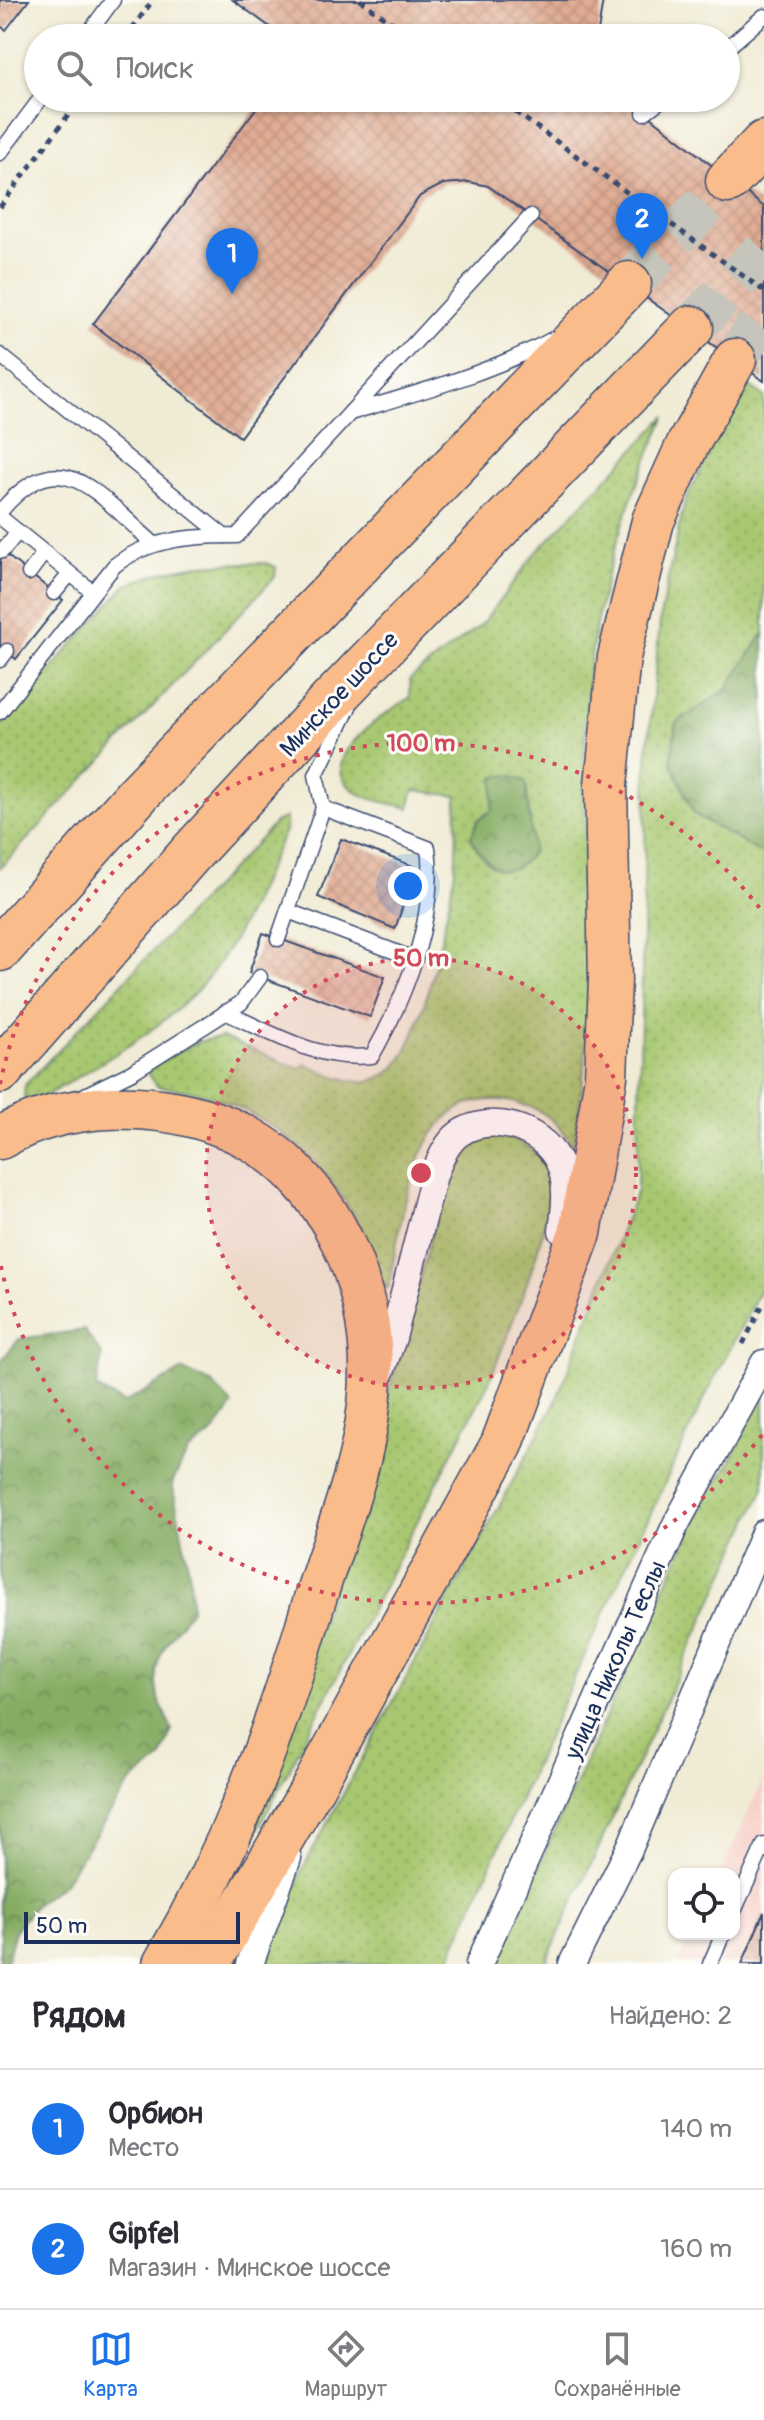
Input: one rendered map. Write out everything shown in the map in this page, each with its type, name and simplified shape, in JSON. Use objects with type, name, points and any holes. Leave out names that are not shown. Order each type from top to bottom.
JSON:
[{"type":"highway","points":[[728,181],[764,143]]},
{"type":"highway","points":[[0,949],[138,794],[617,297]]},
{"type":"highway","name":"Минское шоссе","points":[[0,1071],[192,852],[445,581],[691,328]]},
{"type":"main road","points":[[209,1964],[314,1785],[502,1444],[580,1233],[606,1077],[610,980],[606,785],[619,657],[653,521],[687,446],[735,360]]},
{"type":"main road","points":[[7,1135],[65,1116],[112,1108],[161,1108],[208,1120],[251,1137],[281,1160],[310,1189],[336,1227],[354,1268],[367,1317],[369,1404],[339,1529],[279,1719],[207,1890],[164,1964]]},
{"type":"street","points":[[369,1404],[393,1338],[434,1175],[445,1150],[459,1134],[480,1125],[502,1124],[523,1129],[545,1144],[558,1159],[564,1178],[566,1207],[561,1243],[533,1364]]},
{"type":"street","name":"улица Николы Теслы","points":[[479,1964],[676,1524],[764,1363]]},
{"type":"street","points":[[572,1964],[630,1847],[763,1538]]},
{"type":"street","points":[[250,1964],[314,1785]]},
{"type":"lane","points":[[95,24],[113,0]]},
{"type":"lane","points":[[740,37],[764,16]]},
{"type":"lane","points":[[0,153],[31,112]]},
{"type":"lane","points":[[0,712],[5,696],[114,566],[129,553],[153,543],[231,536],[531,216]]},
{"type":"lane","points":[[348,414],[520,357],[617,297]]},
{"type":"lane","points":[[0,355],[231,536]]},
{"type":"lane","points":[[93,592],[0,515],[18,490],[39,478],[57,474],[81,482],[153,543]]},
{"type":"lane","points":[[2,551],[18,532]]},
{"type":"lane","points":[[29,573],[44,553]]},
{"type":"lane","points":[[54,593],[70,574]]},
{"type":"lane","points":[[278,939],[323,808],[316,775],[351,703],[445,581]]},
{"type":"lane","points":[[225,1012],[322,1054],[347,1059],[372,1056],[389,1025],[414,959],[432,878],[428,848],[323,808]]},
{"type":"lane","points":[[288,911],[414,959]]},
{"type":"lane","points":[[7,1135],[132,1072],[241,1003],[260,977]]},
{"type":"lane","points":[[740,1898],[764,1845]]},
{"type":"lane","points":[[710,1964],[720,1940]]},
{"type":"path","points":[[135,24],[153,0]]},
{"type":"path","points":[[360,0],[393,24]]},
{"type":"path","points":[[0,207],[71,112]]},
{"type":"path","points":[[515,112],[764,291]]},
{"type":"shaded area","points":[[764,1777],[764,1964],[678,1964],[689,1940],[740,1940],[740,1868],[723,1868]]},
{"type":"green space","points":[[744,382],[764,396],[764,633],[726,690],[676,723],[694,814],[764,855],[764,1282],[705,1397],[567,1693],[447,1964],[266,1964],[301,1872],[556,1401],[637,1190],[647,759],[661,612],[684,504]]},
{"type":"green space","points":[[666,416],[619,535],[599,610],[591,655],[584,791],[588,1017],[574,1148],[555,1122],[519,1103],[476,1102],[450,1114],[431,1136],[417,1163],[399,1228],[388,1288],[384,1288],[357,1222],[339,1193],[293,1142],[234,1105],[194,1092],[157,1086],[148,1073],[152,1066],[197,1042],[222,1037],[300,1069],[305,1064],[348,1080],[370,1081],[381,1077],[391,1071],[402,1057],[422,1010],[445,921],[455,866],[457,796],[414,790],[409,808],[379,801],[351,788],[342,775],[342,762],[359,736],[410,698],[410,679],[482,624],[535,554]],"holes":[[[495,777],[508,870],[478,820],[492,810]]]},
{"type":"green space","points":[[266,563],[276,567],[275,577],[0,868],[0,726],[124,587],[176,569],[211,564]]},
{"type":"green space","points":[[764,633],[764,855],[694,814],[671,761],[676,723],[726,690]]},
{"type":"green space","points":[[511,775],[526,782],[533,851],[515,868],[506,870],[491,864],[471,837],[478,820],[492,810],[495,777]]},
{"type":"green space","points":[[286,817],[286,829],[249,910],[228,950],[202,985],[146,1034],[38,1101],[24,1101],[25,1085],[276,822]]},
{"type":"green space","points":[[490,1136],[521,1143],[538,1156],[548,1174],[543,1231],[526,1284],[489,1382],[232,1880],[353,1526],[448,1173],[464,1148]]},
{"type":"green space","points":[[84,1330],[102,1355],[96,1388],[124,1403],[183,1370],[212,1383],[233,1405],[215,1431],[188,1452],[172,1483],[190,1576],[191,1610],[169,1640],[157,1666],[158,1694],[172,1729],[161,1759],[130,1783],[63,1884],[37,1903],[16,1928],[7,1959],[0,1964],[0,1362],[19,1339]]},
{"type":"green space","points":[[764,1393],[764,1488],[545,1964],[495,1964],[706,1499],[728,1466]]},
{"type":"building","points":[[0,0],[29,0],[6,30],[0,26]]},
{"type":"building","points":[[233,0],[603,0],[599,24],[266,24]]},
{"type":"building","points":[[253,112],[645,112],[764,207],[764,381],[488,186],[469,182],[443,184],[420,196],[240,437],[93,324]]},
{"type":"building","points":[[0,550],[63,600],[16,659],[0,646]]},
{"type":"building","points":[[341,839],[416,867],[395,929],[318,897]]},
{"type":"building","points":[[263,933],[385,977],[370,1017],[249,973]]},
{"type":"building","points":[[764,1912],[764,1964],[742,1964]]},
{"type":"tunnel","points":[[629,284],[728,181]]},
{"type":"tunnel","points":[[691,328],[764,251]]},
{"type":"tunnel","points":[[735,360],[764,315]]},
{"type":"place","name":"Gipfel","points":[[642,259]]},
{"type":"place","name":"Орбион","points":[[232,294]]}]
